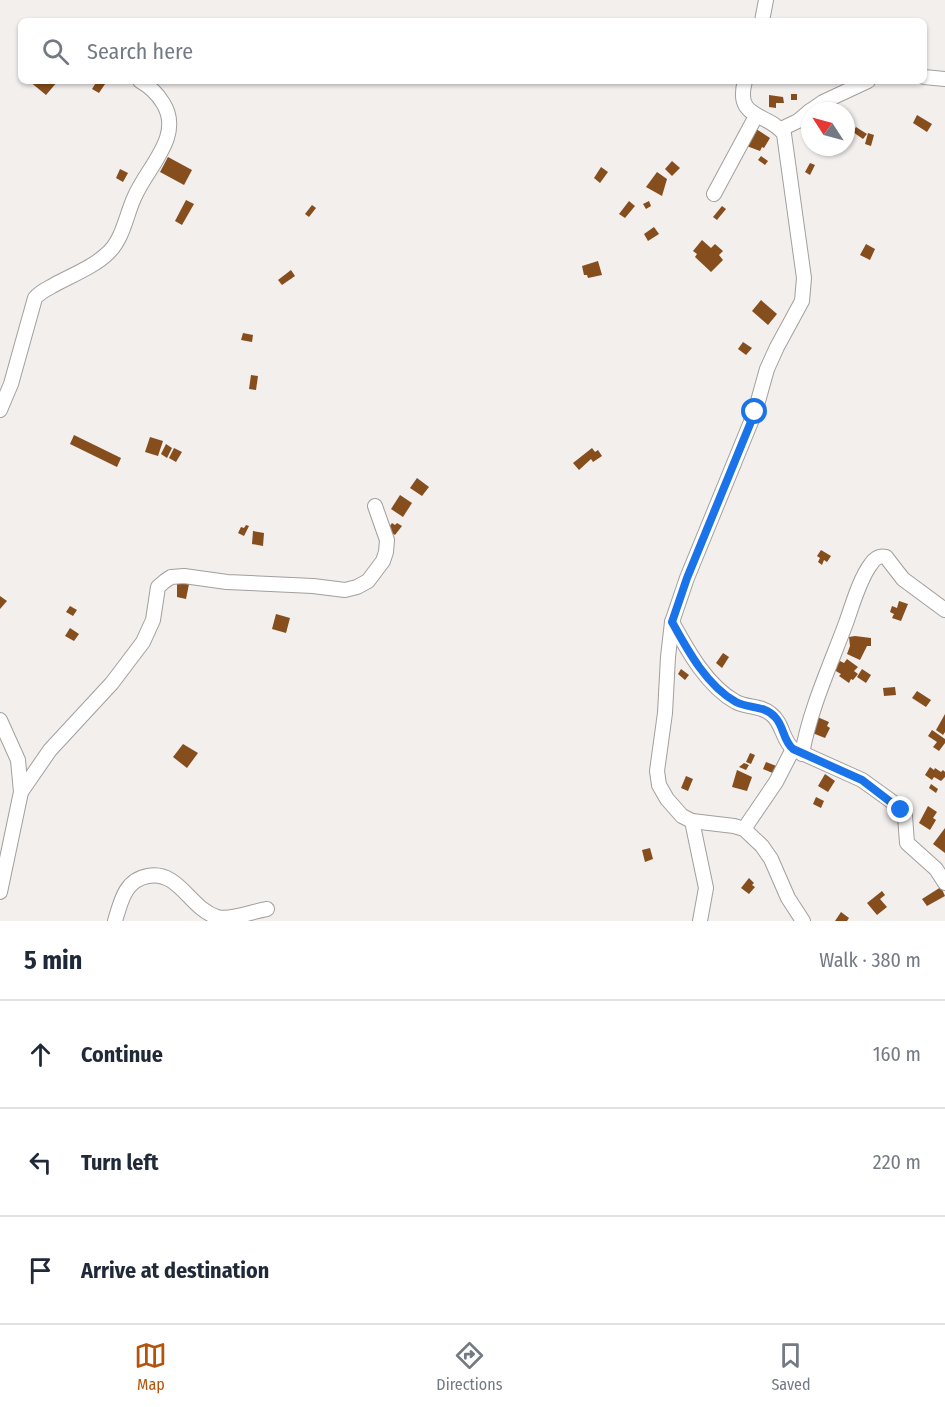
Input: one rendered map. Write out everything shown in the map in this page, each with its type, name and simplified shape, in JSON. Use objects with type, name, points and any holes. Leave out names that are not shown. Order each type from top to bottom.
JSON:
[{"type":"street","points":[[763,18],[766,0]]},
{"type":"street","points":[[927,77],[945,79]]},
{"type":"street","points":[[0,410],[11,384],[34,298],[101,259],[111,250],[134,197],[165,144],[170,117],[166,106],[152,89],[144,84]]},
{"type":"street","points":[[745,84],[743,100],[745,105],[756,116],[781,129],[786,141],[789,181],[804,278],[802,301],[777,346],[755,412],[687,578],[672,622],[665,713],[657,771],[659,785],[682,816],[692,821],[734,826],[744,830],[762,846],[803,921]]},
{"type":"street","points":[[823,102],[862,84]]},
{"type":"street","points":[[714,194],[756,116]]},
{"type":"street","points":[[781,129],[801,118]]},
{"type":"street","points":[[0,892],[4,853],[21,792],[50,750],[112,683],[143,642],[153,620],[158,587],[171,577],[184,576],[227,582],[313,586],[345,590],[357,587],[368,581],[386,552],[387,540],[375,506]]},
{"type":"street","points":[[744,830],[797,752],[852,606],[868,568],[875,558],[886,557],[903,579],[945,610]]},
{"type":"street","points":[[672,622],[688,650],[716,687],[735,701],[763,708],[775,716],[788,744],[797,752],[856,777],[898,806],[905,816],[908,843],[936,869],[945,883]]},
{"type":"street","points":[[1,723],[18,760],[21,792]]},
{"type":"street","points":[[692,821],[706,888],[700,921]]},
{"type":"street","points":[[115,921],[127,887],[142,877],[154,875],[172,880],[206,911],[221,918],[267,909]]},
{"type":"building","points":[[33,84],[55,84],[46,95]]},
{"type":"building","points":[[95,84],[105,84],[99,93],[92,89]]},
{"type":"building","points":[[791,94],[797,94],[797,100],[791,100]]},
{"type":"building","points":[[769,95],[783,97],[784,103],[776,103],[776,108],[769,107]]},
{"type":"building","points":[[917,115],[932,124],[927,132],[913,123]]},
{"type":"building","points":[[753,127],[770,138],[760,151],[744,145]]},
{"type":"building","points":[[856,127],[867,134],[863,139],[855,133]]},
{"type":"building","points":[[868,133],[874,135],[871,146],[865,144]]},
{"type":"building","points":[[761,156],[768,161],[765,165],[758,160]]},
{"type":"building","points":[[168,157],[192,170],[184,185],[160,172]]},
{"type":"building","points":[[672,161],[680,168],[672,176],[665,169]]},
{"type":"building","points":[[810,163],[815,165],[810,175],[805,172]]},
{"type":"building","points":[[601,167],[608,172],[600,183],[594,178]]},
{"type":"building","points":[[120,169],[128,173],[123,182],[116,178]]},
{"type":"building","points":[[657,172],[667,179],[662,196],[646,187]]},
{"type":"building","points":[[186,200],[194,204],[182,225],[175,221]]},
{"type":"building","points":[[629,201],[635,206],[625,218],[619,214]]},
{"type":"building","points":[[649,201],[651,206],[646,209],[643,204]]},
{"type":"building","points":[[312,205],[316,208],[309,217],[305,214]]},
{"type":"building","points":[[722,206],[726,209],[717,220],[713,217]]},
{"type":"building","points":[[654,227],[659,234],[648,241],[644,234]]},
{"type":"building","points":[[702,240],[711,248],[715,244],[723,251],[719,255],[723,260],[711,272],[695,257],[697,254],[693,251]]},
{"type":"building","points":[[866,244],[875,249],[870,260],[860,255]]},
{"type":"building","points":[[598,261],[602,275],[588,278],[584,275],[582,266]]},
{"type":"building","points":[[291,270],[295,276],[282,285],[278,280]]},
{"type":"building","points":[[761,300],[777,314],[768,325],[752,311]]},
{"type":"building","points":[[243,333],[253,335],[252,342],[241,340]]},
{"type":"building","points":[[743,342],[752,348],[746,355],[738,349]]},
{"type":"building","points":[[251,375],[258,376],[256,390],[249,389]]},
{"type":"building","points":[[74,435],[121,458],[117,467],[70,444]]},
{"type":"building","points":[[150,437],[163,441],[158,456],[145,452]]},
{"type":"building","points":[[166,444],[172,448],[167,458],[161,454]]},
{"type":"building","points":[[174,448],[182,452],[176,462],[169,458]]},
{"type":"building","points":[[592,448],[595,452],[598,450],[602,456],[593,462],[591,459],[579,470],[573,463]]},
{"type":"building","points":[[417,478],[429,487],[422,496],[410,488]]},
{"type":"building","points":[[400,495],[412,503],[403,517],[391,509]]},
{"type":"building","points":[[392,523],[402,526],[395,535],[387,530]]},
{"type":"building","points":[[246,525],[249,526],[244,536],[238,533],[241,527],[244,528]]},
{"type":"building","points":[[253,531],[264,533],[263,546],[252,544]]},
{"type":"building","points":[[821,550],[831,556],[827,562],[824,560],[822,565],[818,562],[820,558],[817,556]]},
{"type":"building","points":[[177,582],[189,584],[186,599],[177,597]]},
{"type":"building","points":[[0,596],[7,601],[0,609]]},
{"type":"building","points":[[899,601],[908,604],[901,621],[892,618],[894,614],[890,612],[892,606],[897,608]]},
{"type":"building","points":[[70,606],[77,610],[73,616],[66,612]]},
{"type":"building","points":[[276,614],[290,618],[286,633],[272,629]]},
{"type":"building","points":[[70,628],[79,634],[74,641],[65,636]]},
{"type":"building","points":[[849,637],[871,638],[871,646],[867,646],[860,660],[847,654],[850,646]]},
{"type":"building","points":[[723,653],[729,657],[722,668],[716,663]]},
{"type":"building","points":[[847,659],[858,667],[854,671],[858,674],[849,683],[834,670],[840,661],[844,663]]},
{"type":"building","points":[[681,669],[689,675],[685,680],[678,674]]},
{"type":"building","points":[[862,669],[871,675],[866,683],[857,677]]},
{"type":"building","points":[[895,687],[896,695],[884,696],[883,688]]},
{"type":"building","points":[[917,691],[931,700],[926,707],[912,698]]},
{"type":"building","points":[[945,714],[945,732],[943,735],[936,730]]},
{"type":"building","points":[[815,716],[829,722],[827,726],[830,728],[825,738],[810,732]]},
{"type":"building","points":[[932,730],[945,739],[939,751],[933,747],[937,742],[928,736]]},
{"type":"building","points":[[183,744],[198,753],[187,768],[173,757]]},
{"type":"building","points":[[750,753],[755,755],[751,764],[746,762]]},
{"type":"building","points":[[766,762],[779,767],[775,774],[763,769]]},
{"type":"building","points":[[744,763],[749,765],[746,770],[739,767]]},
{"type":"building","points":[[930,767],[941,772],[943,770],[945,777],[941,781],[934,777],[932,780],[925,775]]},
{"type":"building","points":[[737,770],[752,777],[747,791],[732,787]]},
{"type":"building","points":[[825,774],[835,781],[828,792],[818,786]]},
{"type":"building","points":[[686,776],[693,779],[688,791],[681,788]]},
{"type":"building","points":[[931,784],[938,789],[936,793],[929,788]]},
{"type":"building","points":[[816,797],[824,801],[821,808],[813,804]]},
{"type":"building","points":[[928,806],[937,812],[933,818],[936,820],[930,830],[919,823]]},
{"type":"building","points":[[945,828],[945,853],[933,844]]},
{"type":"building","points":[[650,848],[653,859],[645,862],[642,850]]},
{"type":"building","points":[[749,878],[755,887],[749,894],[741,888]]},
{"type":"building","points":[[941,887],[945,896],[927,906],[922,899]]},
{"type":"building","points":[[882,891],[885,895],[880,899],[887,907],[877,915],[867,903]]},
{"type":"building","points":[[841,912],[849,918],[847,921],[835,921]]},
{"type":"route","points":[[755,412],[687,578],[672,622],[708,679],[725,695],[744,705],[769,711],[779,722],[790,747],[862,780],[901,810]]}]
